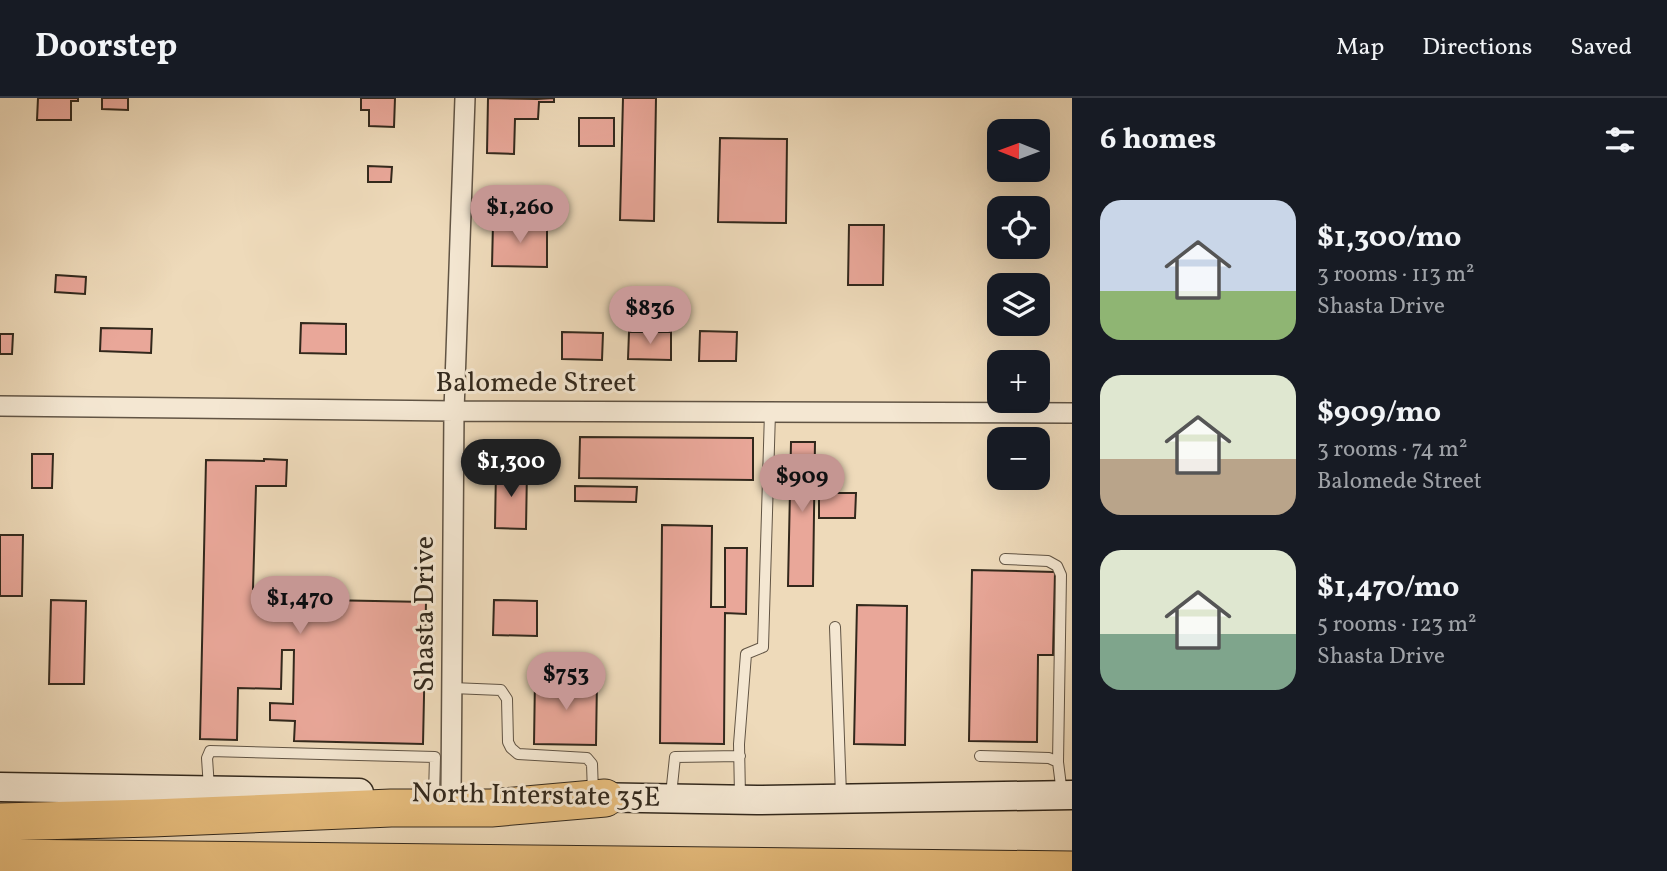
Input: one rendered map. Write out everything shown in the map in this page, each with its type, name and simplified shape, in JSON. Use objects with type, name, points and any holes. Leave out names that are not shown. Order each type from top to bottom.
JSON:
[{"type":"highway","points":[[0,822],[391,808],[491,808],[599,798]]},
{"type":"highway","points":[[0,858],[1072,870]]},
{"type":"main road","name":"North Interstate 35E","points":[[0,787],[740,800],[1067,795]]},
{"type":"street","name":"Shasta Drive","points":[[443,795],[452,688],[454,411],[465,98]]},
{"type":"street","name":"Balomede Street","points":[[0,406],[454,411],[1072,412]]},
{"type":"lane","points":[[740,800],[746,654],[762,648],[770,412]]},
{"type":"lane","points":[[1004,559],[1048,561],[1057,566],[1061,575],[1058,762],[1067,795]]},
{"type":"lane","points":[[835,628],[841,799]]},
{"type":"lane","points":[[452,688],[501,690],[507,699],[508,742],[511,748],[518,754],[587,758],[592,764],[599,798]]},
{"type":"lane","points":[[209,790],[207,758],[210,751],[435,757],[443,795]]},
{"type":"lane","points":[[980,756],[1049,758],[1058,762]]},
{"type":"lane","points":[[670,799],[675,757],[740,757]]},
{"type":"building","points":[[38,98],[78,98],[78,101],[71,101],[71,120],[37,120]]},
{"type":"building","points":[[102,98],[128,98],[128,110],[102,109]]},
{"type":"building","points":[[361,98],[395,98],[394,127],[369,126],[369,110],[361,110]]},
{"type":"building","points":[[488,98],[554,98],[554,102],[539,102],[538,119],[515,119],[514,154],[487,153]]},
{"type":"building","points":[[623,98],[656,98],[654,221],[620,220]]},
{"type":"building","points":[[579,118],[614,118],[614,146],[579,146]]},
{"type":"building","points":[[720,138],[787,139],[786,223],[718,222]]},
{"type":"building","points":[[368,166],[392,167],[391,182],[368,182]]},
{"type":"building","points":[[493,223],[547,224],[547,267],[492,266]]},
{"type":"building","points":[[849,225],[884,225],[883,285],[848,285]]},
{"type":"building","points":[[56,275],[86,277],[85,294],[55,292]]},
{"type":"building","points":[[301,323],[346,324],[346,354],[300,353]]},
{"type":"building","points":[[101,328],[152,329],[151,353],[100,351]]},
{"type":"building","points":[[700,331],[737,332],[736,361],[699,361]]},
{"type":"building","points":[[562,332],[603,333],[602,360],[562,359]]},
{"type":"building","points":[[629,332],[671,332],[671,360],[628,359]]},
{"type":"building","points":[[0,334],[13,334],[12,354],[0,354]]},
{"type":"building","points":[[580,437],[753,438],[753,480],[579,478]]},
{"type":"building","points":[[791,442],[815,442],[813,586],[788,586]]},
{"type":"building","points":[[32,454],[53,454],[52,488],[32,488]]},
{"type":"building","points":[[206,460],[287,460],[286,486],[256,486],[253,589],[272,589],[272,599],[426,602],[423,744],[294,741],[295,721],[270,720],[270,703],[293,704],[294,650],[282,650],[281,689],[238,688],[237,740],[200,739]]},
{"type":"building","points":[[496,469],[527,469],[526,529],[495,528]]},
{"type":"building","points":[[575,486],[637,487],[636,502],[575,501]]},
{"type":"building","points":[[819,493],[856,493],[855,518],[819,518]]},
{"type":"building","points":[[662,525],[712,526],[711,607],[725,607],[725,548],[747,548],[746,614],[725,613],[724,744],[660,743]]},
{"type":"building","points":[[0,535],[23,535],[22,596],[0,596]]},
{"type":"building","points":[[972,570],[1055,572],[1053,655],[1038,655],[1037,742],[969,741]]},
{"type":"building","points":[[51,600],[86,601],[84,684],[49,684]]},
{"type":"building","points":[[494,600],[537,601],[537,636],[493,635]]},
{"type":"building","points":[[857,605],[907,606],[905,745],[854,744]]},
{"type":"building","points":[[535,678],[597,679],[596,745],[534,744]]}]
